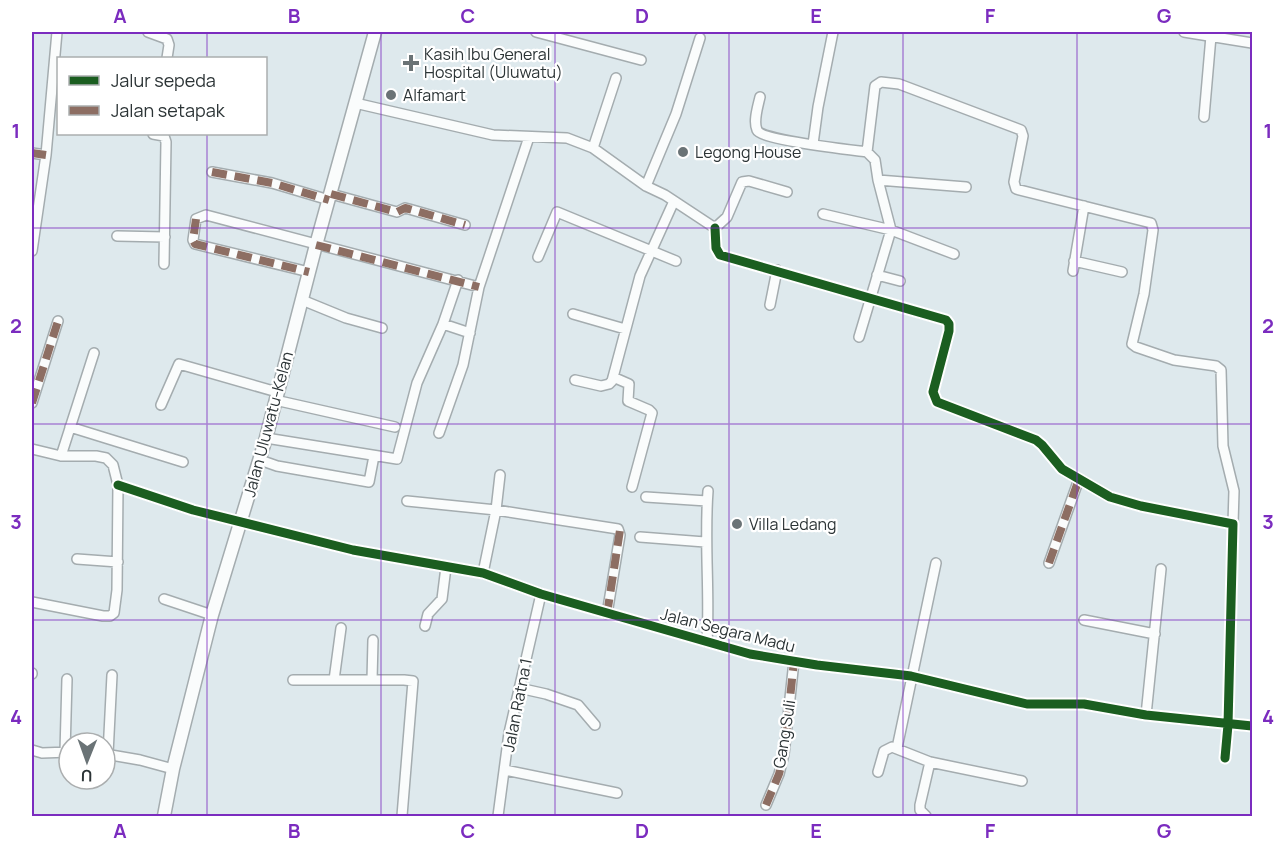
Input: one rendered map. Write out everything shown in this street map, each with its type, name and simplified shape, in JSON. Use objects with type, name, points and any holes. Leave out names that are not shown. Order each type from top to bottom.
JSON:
[{"type":"street","points":[[32,251],[45,155],[53,118],[57,32]]},
{"type":"street","points":[[148,32],[167,39],[169,45],[167,57]]},
{"type":"street","name":"Jalan Uluwatu-Kelan","points":[[164,816],[173,769],[212,615],[226,563],[260,460],[375,32]]},
{"type":"street","points":[[536,32],[641,60]]},
{"type":"street","points":[[813,144],[833,32]]},
{"type":"street","points":[[1184,32],[1252,43]]},
{"type":"street","points":[[1204,117],[1211,36]]},
{"type":"street","points":[[646,186],[676,114],[700,38]]},
{"type":"street","points":[[593,148],[616,78]]},
{"type":"street","points":[[867,152],[875,86],[881,82],[899,84],[1020,129],[1023,136],[1014,182],[1016,189],[1147,221],[1153,225],[1144,294],[1132,345],[1169,358],[1216,366],[1221,370],[1223,446],[1234,491],[1228,725],[1225,758]]},
{"type":"street","points":[[760,97],[756,124],[756,130],[760,135],[867,152],[875,160],[891,230],[859,337]]},
{"type":"street","points":[[355,103],[483,134],[567,138],[593,148],[646,186],[674,201],[714,228]]},
{"type":"street","points":[[158,135],[164,136],[166,142],[164,264]]},
{"type":"street","points":[[440,433],[461,373],[479,287],[529,137]]},
{"type":"street","points":[[32,153],[45,155]]},
{"type":"street","points":[[212,172],[272,183],[397,212],[409,209],[465,225]]},
{"type":"street","points":[[878,180],[966,187]]},
{"type":"street","points":[[714,228],[727,217],[743,181],[788,192]]},
{"type":"street","points":[[575,380],[604,386],[610,383],[640,276],[674,201]]},
{"type":"street","points":[[1084,206],[1073,266],[1122,272]]},
{"type":"street","points":[[538,257],[557,212],[676,261]]},
{"type":"street","points":[[309,272],[197,245],[193,242],[197,218],[204,214],[479,287]]},
{"type":"street","points":[[823,214],[891,230],[954,254]]},
{"type":"street","points":[[714,228],[716,248],[720,255],[947,322],[949,331],[933,391],[936,401],[1036,440],[1058,465],[1102,493],[1124,501],[1233,524]]},
{"type":"street","points":[[117,236],[165,237]]},
{"type":"street","points":[[770,305],[777,270]]},
{"type":"street","points":[[877,275],[900,281]]},
{"type":"street","points":[[266,438],[397,458],[417,384],[443,324],[458,280]]},
{"type":"street","points":[[302,300],[346,318],[382,328]]},
{"type":"street","points":[[573,315],[625,329]]},
{"type":"street","points":[[32,403],[58,321]]},
{"type":"street","points":[[443,324],[470,333]]},
{"type":"street","points":[[61,456],[94,353]]},
{"type":"street","points":[[162,405],[177,366],[181,364],[276,396],[395,427]]},
{"type":"street","points":[[613,377],[629,384],[628,401],[652,413],[632,487]]},
{"type":"street","points":[[69,427],[183,462]]},
{"type":"street","points":[[32,448],[61,456],[106,458],[113,465],[118,484],[118,562],[116,605],[112,614],[103,616],[32,602]]},
{"type":"street","points":[[260,460],[277,466],[369,482],[374,456]]},
{"type":"street","points":[[483,573],[496,510],[500,475]]},
{"type":"street","points":[[1049,563],[1079,479]]},
{"type":"street","name":"Jalan Segara Madu","points":[[118,484],[187,508],[354,550],[483,573],[541,594],[750,654],[911,676],[1017,702],[1084,704],[1146,715],[1252,726]]},
{"type":"street","points":[[646,497],[707,496],[705,542],[709,604],[707,642]]},
{"type":"street","points":[[406,501],[496,510],[619,529],[620,536],[607,614]]},
{"type":"street","points":[[640,537],[705,542]]},
{"type":"street","points":[[77,559],[118,562]]},
{"type":"street","points":[[897,748],[936,563]]},
{"type":"street","points":[[425,626],[428,614],[442,599],[446,567]]},
{"type":"street","points":[[1146,715],[1161,569]]},
{"type":"street","name":"Jalan Ratna 1","points":[[498,816],[509,734],[541,594]]},
{"type":"street","points":[[164,599],[212,615]]},
{"type":"street","points":[[1084,620],[1155,634]]},
{"type":"street","points":[[334,680],[341,628]]},
{"type":"street","points":[[372,680],[373,640]]},
{"type":"street","name":"Gang Suli","points":[[766,805],[779,774],[784,754],[794,661]]},
{"type":"street","points":[[108,731],[112,675]]},
{"type":"street","points":[[67,679],[67,731]]},
{"type":"street","points":[[293,680],[410,680],[414,683],[401,816]]},
{"type":"street","points":[[519,688],[575,703],[595,725]]},
{"type":"street","points":[[878,772],[884,751],[897,748],[930,762],[1022,781]]},
{"type":"street","points":[[32,750],[42,753],[57,752]]},
{"type":"street","points":[[117,756],[173,769]]},
{"type":"street","points":[[922,814],[930,762]]},
{"type":"street","points":[[505,770],[617,793]]},
{"type":"marked path","points":[[32,153],[46,155]]},
{"type":"marked path","points":[[212,172],[272,183],[329,200]]},
{"type":"marked path","points":[[331,194],[397,212],[405,208],[465,225]]},
{"type":"marked path","points":[[196,219],[193,240],[195,244],[309,272]]},
{"type":"marked path","points":[[316,245],[479,287]]},
{"type":"marked path","points":[[32,403],[58,321]]},
{"type":"marked path","points":[[1049,563],[1079,479]]},
{"type":"marked path","points":[[607,614],[620,530]]},
{"type":"marked path","points":[[766,805],[779,774],[784,754],[794,661]]},
{"type":"cycle path","points":[[715,228],[716,248],[720,255],[946,320],[949,324],[949,331],[933,392],[937,402],[1036,440],[1062,469],[1110,497],[1141,506],[1233,524],[1228,725],[1225,758]]},
{"type":"cycle path","points":[[118,485],[193,510],[353,550],[483,573],[541,594],[750,654],[817,665],[911,676],[1027,704],[1084,704],[1146,715],[1252,726]]},
{"type":"place","name":"Kasih Ibu General Hospital (Uluwatu)","points":[[411,63]]},
{"type":"place","name":"Alfamart","points":[[391,95]]},
{"type":"place","name":"Legong House","points":[[683,152]]},
{"type":"place","name":"Villa Ledang","points":[[737,524]]}]
